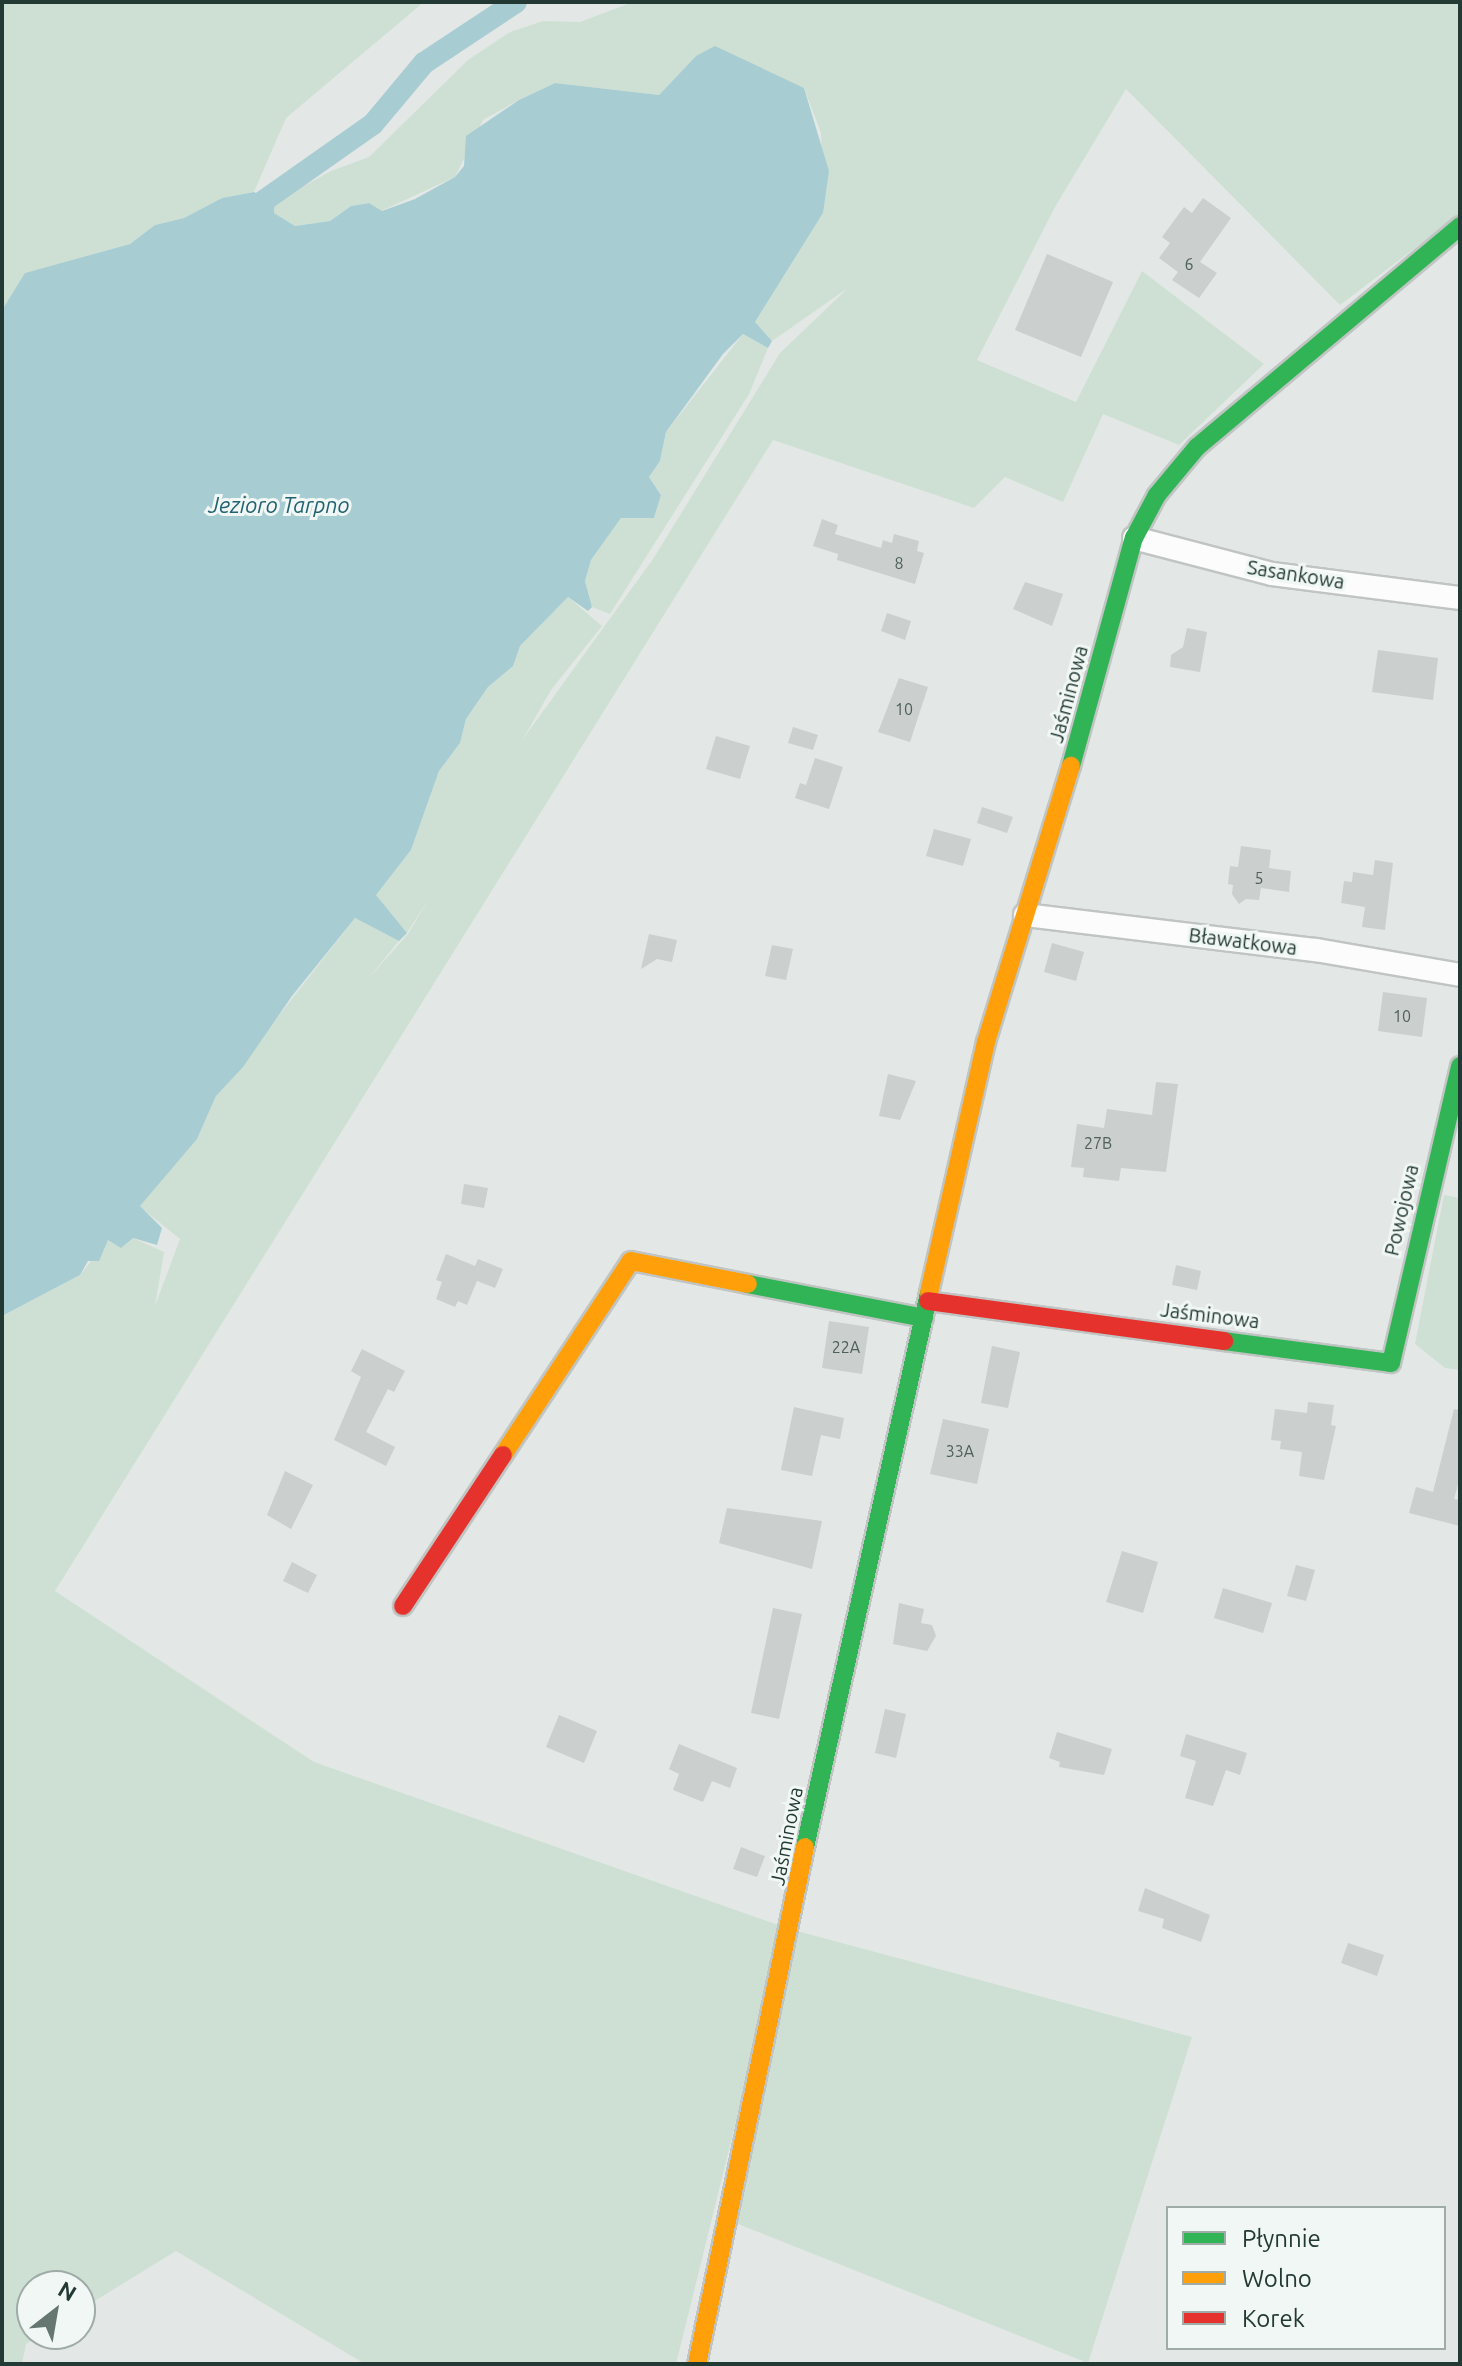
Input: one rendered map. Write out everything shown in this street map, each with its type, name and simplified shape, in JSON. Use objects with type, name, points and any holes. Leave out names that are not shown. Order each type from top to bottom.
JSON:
[{"type":"street","name":"Jaśminowa","points":[[697,2364],[821,1772],[986,1042],[1134,538],[1157,495],[1197,447],[1460,226]]},
{"type":"street","name":"Sasankowa","points":[[1134,538],[1272,574],[1460,598]]},
{"type":"street","name":"Bławatkowa","points":[[1025,915],[1316,950],[1460,975]]},
{"type":"street","name":"Powojowa","points":[[1391,1363],[1460,1066]]},
{"type":"street","name":"Jaśminowa","points":[[403,1606],[631,1261],[926,1309],[1391,1363]]},
{"type":"green space","points":[[2,2],[424,2],[286,118],[254,192],[222,198],[184,218],[155,225],[130,244],[26,273],[2,310]]},
{"type":"green space","points":[[633,2],[1460,2],[1460,214],[1340,305],[1126,89],[1055,207],[977,360],[1076,402],[1142,271],[1264,364],[1179,445],[1103,414],[1063,502],[1005,477],[974,508],[773,440],[55,1591],[314,1762],[784,1927],[676,2364],[365,2364],[176,2251],[96,2300],[96,2270],[16,2270],[16,2350],[25,2350],[22,2364],[2,2364],[2,1316],[80,1275],[108,1240],[133,1238],[164,1252],[155,1306],[180,1239],[139,1206],[197,1139],[216,1096],[355,918],[399,941],[367,980],[408,934],[430,897],[407,933],[375,896],[411,850],[439,771],[460,743],[466,719],[488,687],[512,666],[520,646],[568,597],[602,626],[551,690],[523,739],[653,559],[780,353],[848,288],[772,341],[755,322],[823,213],[821,133],[804,88],[696,56],[659,95],[555,83],[519,100],[483,120],[455,177],[381,211],[369,203],[351,206],[330,221],[295,226],[274,213],[275,202],[331,171],[369,157],[468,60],[510,32],[543,21],[580,22]]},
{"type":"green space","points":[[743,334],[768,348],[749,394],[610,614],[592,607],[585,581],[591,560],[621,518],[654,518],[661,494],[649,477],[660,461],[666,432]]},
{"type":"green space","points":[[1444,1195],[1460,1198],[1460,1370],[1445,1368],[1415,1344]]},
{"type":"green space","points":[[797,1931],[1192,2037],[1088,2363],[733,2222]]},
{"type":"water","name":"Jezioro Tarpno","points":[[715,46],[804,88],[829,171],[823,213],[755,322],[772,341],[768,348],[743,334],[723,354],[666,432],[660,461],[649,477],[661,495],[654,518],[621,518],[591,560],[585,581],[592,607],[588,611],[568,597],[520,646],[513,666],[488,687],[466,719],[460,743],[439,771],[411,850],[376,895],[407,933],[399,941],[355,918],[292,996],[243,1067],[216,1096],[197,1139],[140,1206],[162,1228],[157,1245],[133,1238],[121,1248],[108,1240],[99,1261],[88,1261],[80,1275],[2,1316],[2,310],[25,273],[130,244],[155,225],[184,218],[222,198],[254,192],[275,202],[274,213],[295,226],[330,221],[351,206],[369,203],[382,211],[415,199],[455,177],[464,166],[466,136],[519,100],[555,83],[659,95],[696,56]]},
{"type":"building","points":[[1203,198],[1231,218],[1200,262],[1217,273],[1199,298],[1172,280],[1178,272],[1159,258],[1170,243],[1162,237],[1184,207],[1192,213]]},
{"type":"building","points":[[1047,254],[1113,282],[1081,357],[1015,330]]},
{"type":"building","points":[[822,519],[838,525],[835,534],[881,548],[883,540],[892,543],[894,534],[919,541],[917,551],[924,553],[915,584],[837,560],[838,554],[813,546]]},
{"type":"building","points":[[1025,582],[1063,594],[1052,626],[1013,609]]},
{"type":"building","points":[[887,613],[911,621],[905,640],[881,631]]},
{"type":"building","points":[[1187,628],[1207,632],[1200,672],[1170,667],[1171,655],[1183,647]]},
{"type":"building","points":[[1378,650],[1438,658],[1433,700],[1372,692]]},
{"type":"building","points":[[899,678],[928,687],[910,742],[878,732]]},
{"type":"building","points":[[793,727],[818,735],[813,750],[788,743]]},
{"type":"building","points":[[716,736],[750,746],[740,779],[706,769]]},
{"type":"building","points":[[815,758],[843,767],[829,809],[795,798],[800,783],[806,785]]},
{"type":"building","points":[[982,807],[1013,817],[1007,833],[977,823]]},
{"type":"building","points":[[934,829],[971,839],[963,866],[926,856]]},
{"type":"building","points":[[1241,846],[1271,850],[1269,868],[1291,871],[1289,892],[1261,888],[1259,900],[1246,899],[1239,904],[1232,894],[1233,885],[1228,884],[1230,866],[1238,867]]},
{"type":"building","points":[[1375,860],[1393,863],[1385,930],[1362,927],[1365,907],[1341,903],[1344,881],[1352,882],[1353,872],[1373,875]]},
{"type":"building","points":[[649,934],[677,940],[672,962],[657,959],[641,969]]},
{"type":"building","points":[[1052,943],[1084,952],[1076,981],[1044,972]]},
{"type":"building","points":[[772,945],[793,949],[786,980],[765,976]]},
{"type":"building","points":[[1383,992],[1427,998],[1422,1037],[1378,1031]]},
{"type":"building","points":[[888,1074],[916,1081],[900,1120],[879,1116]]},
{"type":"building","points":[[1156,1082],[1178,1084],[1166,1172],[1121,1168],[1119,1181],[1083,1177],[1084,1168],[1071,1167],[1077,1124],[1104,1128],[1107,1109],[1152,1115]]},
{"type":"building","points":[[464,1184],[488,1188],[484,1208],[461,1204]]},
{"type":"building","points":[[446,1254],[475,1266],[478,1259],[503,1269],[495,1288],[477,1281],[467,1305],[458,1301],[455,1307],[436,1299],[442,1282],[436,1280]]},
{"type":"building","points":[[1176,1265],[1201,1271],[1197,1290],[1172,1285]]},
{"type":"building","points":[[829,1321],[869,1327],[862,1374],[822,1368]]},
{"type":"building","points":[[992,1346],[1020,1352],[1008,1408],[981,1403]]},
{"type":"building","points":[[362,1349],[405,1371],[394,1392],[388,1389],[366,1432],[395,1447],[386,1466],[334,1440],[361,1377],[351,1371]]},
{"type":"building","points":[[1308,1402],[1334,1405],[1331,1425],[1336,1426],[1324,1480],[1299,1476],[1302,1452],[1280,1449],[1281,1441],[1271,1440],[1275,1409],[1307,1413]]},
{"type":"building","points":[[794,1407],[844,1418],[840,1439],[821,1435],[812,1476],[781,1470]]},
{"type":"building","points":[[1454,1409],[1460,1410],[1460,1477],[1454,1499],[1460,1500],[1460,1526],[1409,1513],[1416,1487],[1433,1492]]},
{"type":"building","points":[[943,1419],[989,1429],[977,1484],[930,1474]]},
{"type":"building","points":[[285,1471],[313,1485],[291,1529],[267,1515]]},
{"type":"building","points":[[727,1508],[822,1521],[812,1569],[719,1543]]},
{"type":"building","points":[[1122,1551],[1158,1562],[1143,1613],[1106,1602]]},
{"type":"building","points":[[292,1562],[317,1575],[308,1593],[283,1581]]},
{"type":"building","points":[[1296,1565],[1315,1570],[1306,1601],[1287,1596]]},
{"type":"building","points":[[1223,1588],[1272,1603],[1263,1633],[1214,1618]]},
{"type":"building","points":[[899,1603],[924,1609],[921,1623],[932,1625],[936,1636],[927,1651],[893,1644]]},
{"type":"building","points":[[773,1608],[802,1614],[779,1719],[751,1713]]},
{"type":"building","points":[[885,1709],[906,1714],[896,1758],[875,1753]]},
{"type":"building","points":[[559,1715],[597,1731],[584,1763],[546,1747]]},
{"type":"building","points":[[1057,1732],[1112,1749],[1104,1775],[1059,1767],[1060,1762],[1049,1758]]},
{"type":"building","points":[[1186,1734],[1247,1753],[1240,1775],[1226,1770],[1213,1806],[1185,1798],[1196,1761],[1180,1756]]},
{"type":"building","points":[[679,1744],[737,1768],[730,1788],[712,1781],[703,1802],[673,1790],[679,1774],[669,1769]]},
{"type":"building","points":[[741,1847],[765,1856],[757,1877],[733,1869]]},
{"type":"building","points":[[1145,1888],[1210,1915],[1201,1942],[1162,1928],[1164,1919],[1138,1911]]},
{"type":"building","points":[[1348,1943],[1384,1955],[1377,1976],[1341,1963]]},
{"type":"waterway","points":[[245,214],[373,124],[424,63],[516,2]]},
{"type":"traffic: fast","points":[[1071,766],[1134,538],[1157,495],[1197,447],[1460,226]]},
{"type":"traffic: fast","points":[[1224,1341],[1391,1363],[1460,1066]]},
{"type":"traffic: fast","points":[[748,1284],[924,1318]]},
{"type":"traffic: fast","points":[[805,1847],[929,1293]]},
{"type":"traffic: slow","points":[[929,1293],[986,1042],[1071,766]]},
{"type":"traffic: slow","points":[[503,1455],[631,1261],[748,1284]]},
{"type":"traffic: slow","points":[[697,2364],[805,1847]]},
{"type":"traffic: jam","points":[[928,1301],[1224,1341]]},
{"type":"traffic: jam","points":[[403,1606],[503,1455]]}]
